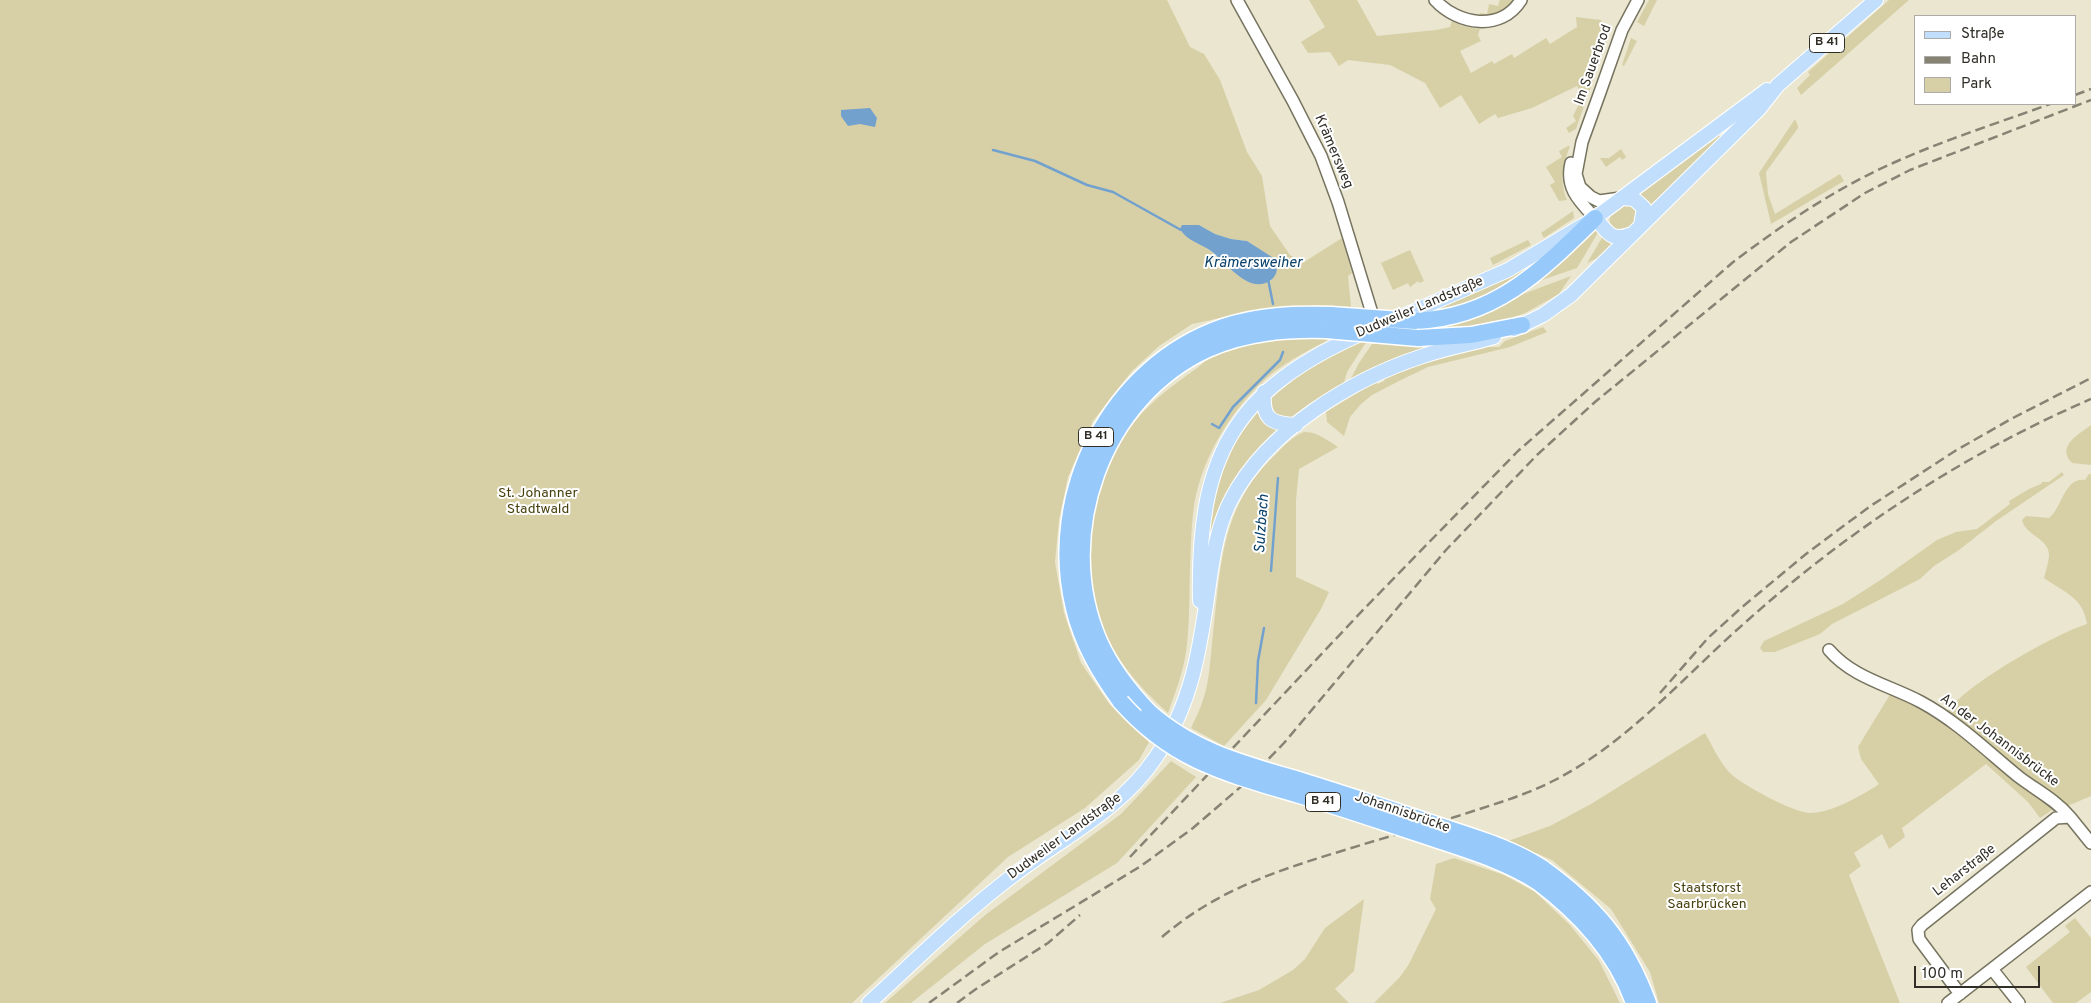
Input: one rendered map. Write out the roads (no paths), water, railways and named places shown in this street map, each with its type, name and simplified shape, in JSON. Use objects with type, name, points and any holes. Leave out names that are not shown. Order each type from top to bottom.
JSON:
[{"type":"highway","name":"B 41","points":[[1329,322],[1440,319],[1458,315],[1488,304],[1531,278],[1595,218]]},
{"type":"highway","name":"Johannisbrücke","points":[[1329,322],[1283,314],[1221,328],[1184,346],[1158,363],[1132,386],[1119,401],[1096,437],[1083,465],[1068,522],[1067,567],[1074,608],[1082,632],[1101,673],[1121,702],[1133,715],[1186,755],[1212,768],[1330,804],[1540,876]]},
{"type":"highway","name":"B 41","points":[[1329,322],[1418,338],[1471,335],[1522,325]]},
{"type":"highway","name":"Johannisbrücke","points":[[1329,322],[1236,339],[1208,349],[1187,360],[1149,390],[1119,425],[1107,446],[1092,485],[1084,522],[1083,580],[1099,640],[1114,668],[1128,688],[1156,717],[1192,743],[1218,755],[1334,790],[1476,838],[1506,850],[1540,876]]},
{"type":"highway","name":"B 41","points":[[1540,876],[1596,936],[1613,959],[1628,986],[1634,1003]]},
{"type":"highway","name":"B 41","points":[[1540,876],[1588,905],[1607,926],[1625,952],[1648,1003]]},
{"type":"main road","name":"Dudweiler Landstraße","points":[[869,1003],[931,945],[1009,878],[1111,807],[1142,776],[1156,758],[1180,716],[1194,676],[1202,622],[1208,604],[1210,578],[1219,530],[1232,498],[1262,456],[1296,424],[1334,397],[1384,371],[1425,355],[1503,335],[1543,315],[1571,295],[1759,109],[1778,84],[1876,0]]},
{"type":"main road","name":"Dudweiler Landstraße","points":[[1202,622],[1201,546],[1210,485],[1217,463],[1236,426],[1264,392],[1285,374],[1320,354],[1376,327],[1508,270],[1595,218],[1765,91],[1778,84]]},
{"type":"main road","points":[[1595,218],[1615,238],[1620,238],[1636,230],[1644,208],[1634,198],[1622,198]]},
{"type":"main road","points":[[1264,392],[1263,405],[1267,417],[1277,423],[1296,424]]},
{"type":"street","name":"Krämersweg","points":[[1237,0],[1321,156],[1338,202],[1376,327]]},
{"type":"street","points":[[1435,0],[1445,10],[1457,16],[1483,22],[1502,17],[1511,12],[1521,0]]},
{"type":"street","name":"Im Sauerbrod","points":[[1622,198],[1600,201],[1591,197],[1580,187],[1576,174],[1582,142],[1622,30],[1638,0]]},
{"type":"street","name":"Im Sauerbrod","points":[[1582,142],[1575,152],[1569,178],[1576,196],[1595,218]]},
{"type":"street","name":"An der Johannisbrücke","points":[[1829,650],[1850,670],[1938,712],[1974,738],[2039,792],[2061,806],[2070,817]]},
{"type":"street","points":[[2070,817],[2091,843]]},
{"type":"street","name":"Leharstraße","points":[[1960,994],[1918,939],[1918,930],[1929,918],[2056,818],[2070,817]]},
{"type":"street","points":[[1948,1003],[2091,892]]},
{"type":"street","points":[[1992,969],[2019,1003]]},
{"type":"water","points":[[870,108],[877,118],[875,127],[860,124],[848,126],[841,116],[841,110]]},
{"type":"water","name":"Krämersweiher","points":[[1182,225],[1199,225],[1215,234],[1247,241],[1275,259],[1277,267],[1275,276],[1263,284],[1254,284],[1246,281],[1211,251],[1186,236],[1180,229]]},
{"type":"waterway","points":[[993,150],[1035,161],[1087,185],[1113,192],[1181,230]]},
{"type":"waterway","points":[[1268,279],[1273,304]]},
{"type":"waterway","points":[[1212,424],[1219,428],[1233,407],[1280,360],[1283,352]]},
{"type":"waterway","name":"Sulzbach","points":[[1271,571],[1278,478]]},
{"type":"waterway","name":"Sulzbach","points":[[1256,703],[1258,661],[1264,628]]},
{"type":"railway","points":[[2076,95],[2091,89]]},
{"type":"railway","points":[[929,1003],[999,952],[1141,866],[1193,828],[1244,784],[1284,743],[1446,550],[1537,455],[1595,402],[1791,242],[1865,193],[1910,170],[2091,100]]},
{"type":"railway","points":[[1130,857],[1364,609],[1518,451],[1732,263],[1810,208],[1872,173],[1932,147],[2047,105]]},
{"type":"railway","points":[[1660,693],[1708,638],[1741,608],[1806,554],[1869,507],[1955,451],[2011,419],[2091,378]]},
{"type":"railway","points":[[1162,937],[1183,920],[1205,906],[1274,873],[1495,804],[1555,780],[1582,764],[1632,727],[1748,620],[1868,524],[1954,469],[2045,420],[2091,399]]},
{"type":"railway","points":[[957,1003],[1048,943],[1080,915]]},
{"type":"park label","name":"St. Johanner Stadtwald","points":[[538,502]]},
{"type":"park label","name":"Staatsforst Saarbrücken","points":[[1707,898]]}]
